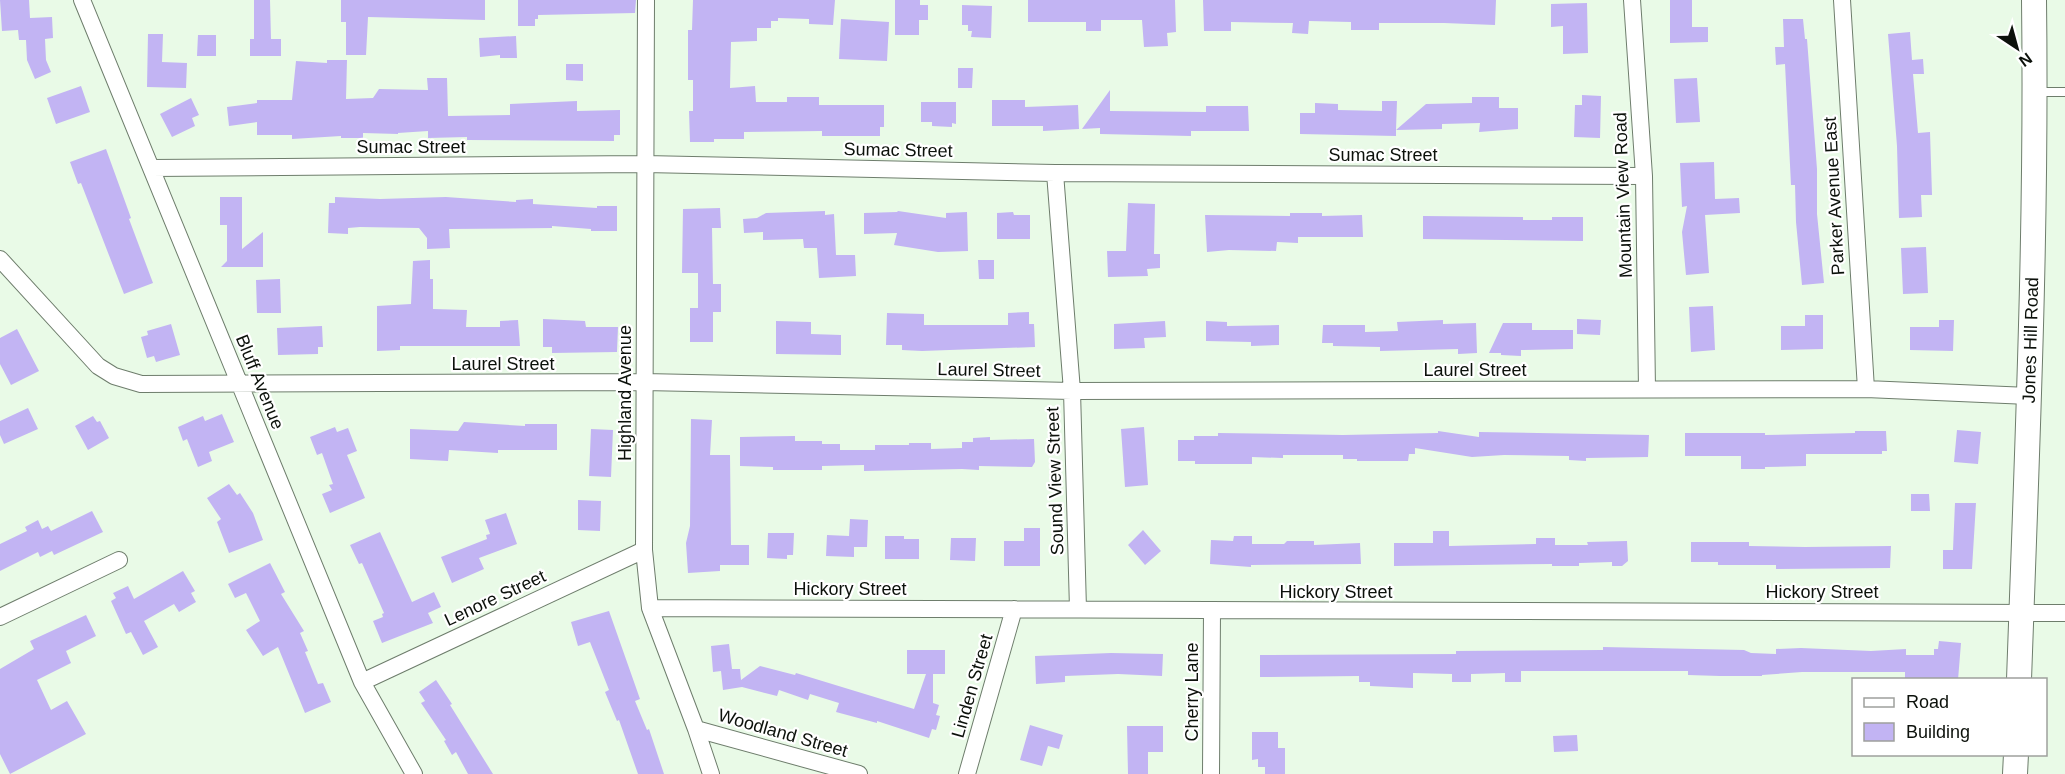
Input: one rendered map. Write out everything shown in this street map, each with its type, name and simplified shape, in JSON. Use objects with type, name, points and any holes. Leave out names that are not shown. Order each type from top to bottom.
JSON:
[{"type":"main road","name":"Jones Hill Road","points":[[2019,678],[2036,92],[2034,0]]},
{"type":"main road","points":[[2015,774],[2016,756]]},
{"type":"street","name":"Bluff Avenue","points":[[82,0],[362,682],[414,774]]},
{"type":"street","name":"Highland Avenue","points":[[645,0],[644,550],[650,608],[711,774]]},
{"type":"street","name":"Mountain View Road","points":[[1632,0],[1644,176],[1647,389]]},
{"type":"street","name":"Parker Avenue East","points":[[1842,0],[1866,389]]},
{"type":"street","name":"Sumac Street","points":[[151,168],[645,164],[1055,173],[1644,176]]},
{"type":"street","name":"Sound View Street","points":[[1055,173],[1072,391],[1078,609]]},
{"type":"street","name":"Laurel Street","points":[[0,259],[98,366],[114,376],[141,384],[644,382],[1072,391],[1866,389],[2029,396]]},
{"type":"street","name":"Lenore Street","points":[[362,682],[644,550]]},
{"type":"street","points":[[0,617],[119,560]]},
{"type":"street","name":"Hickory Street","points":[[650,608],[2065,613]]},
{"type":"street","name":"Linden Street","points":[[967,774],[1014,609]]},
{"type":"street","name":"Cherry Lane","points":[[1211,774],[1212,611]]},
{"type":"street","name":"Woodland Street","points":[[696,729],[859,774]]},
{"type":"lane","points":[[2036,92],[2065,92]]},
{"type":"building","points":[[0,0],[29,0],[30,18],[52,17],[53,38],[45,39],[46,60],[51,72],[35,79],[27,60],[26,40],[19,40],[18,30],[2,31]]},
{"type":"building","points":[[254,0],[270,0],[271,39],[281,39],[281,56],[250,56],[250,39],[254,39]]},
{"type":"building","points":[[341,0],[485,0],[485,20],[368,17],[366,55],[346,55],[346,22],[341,22]]},
{"type":"building","points":[[518,0],[636,0],[635,13],[538,15],[538,19],[535,19],[535,26],[518,26]]},
{"type":"building","points":[[693,0],[835,0],[833,25],[809,24],[809,19],[778,18],[778,21],[771,21],[771,28],[757,28],[757,41],[731,42],[730,88],[755,86],[756,102],[787,102],[787,97],[819,97],[819,105],[884,105],[884,127],[880,127],[880,136],[822,136],[822,131],[744,132],[744,139],[690,142],[689,111],[693,111],[693,80],[688,80],[688,30],[692,30]]},
{"type":"building","points":[[895,0],[920,0],[920,5],[928,5],[928,20],[919,20],[919,35],[895,35]]},
{"type":"building","points":[[1028,0],[1175,0],[1176,32],[1167,33],[1168,46],[1144,47],[1142,20],[1101,20],[1101,31],[1086,31],[1086,22],[1028,22]]},
{"type":"building","points":[[1203,0],[1496,0],[1495,25],[1379,23],[1379,30],[1351,30],[1351,22],[1309,21],[1308,34],[1292,33],[1293,23],[1231,22],[1231,31],[1204,31]]},
{"type":"building","points":[[1670,0],[1692,0],[1692,27],[1708,27],[1708,42],[1670,43]]},
{"type":"building","points":[[1587,3],[1588,53],[1563,54],[1563,26],[1551,27],[1551,4]]},
{"type":"building","points":[[962,5],[992,6],[991,38],[971,37],[972,31],[968,31],[968,25],[962,25]]},
{"type":"building","points":[[841,19],[889,22],[887,61],[839,59]]},
{"type":"building","points":[[1783,19],[1803,19],[1805,39],[1807,39],[1817,169],[1817,214],[1824,283],[1802,285],[1795,185],[1791,185],[1785,64],[1776,65],[1775,47],[1784,47]]},
{"type":"building","points":[[1910,32],[1912,60],[1923,59],[1924,74],[1913,74],[1918,133],[1930,132],[1932,195],[1921,195],[1922,217],[1899,218],[1897,146],[1888,34]]},
{"type":"building","points":[[148,34],[163,34],[162,62],[187,63],[186,88],[147,87]]},
{"type":"building","points":[[198,35],[216,35],[216,56],[197,56]]},
{"type":"building","points":[[516,36],[517,58],[500,58],[500,55],[480,57],[479,38]]},
{"type":"building","points":[[327,60],[347,60],[346,99],[373,98],[379,89],[428,90],[427,78],[447,78],[448,116],[510,115],[510,104],[577,101],[577,111],[620,110],[620,135],[614,135],[614,141],[467,140],[467,137],[428,138],[428,131],[398,134],[363,133],[363,138],[341,138],[341,136],[292,139],[292,135],[257,135],[257,122],[229,126],[227,107],[257,103],[257,100],[292,100],[296,61],[327,63]]},
{"type":"building","points":[[566,64],[583,64],[583,81],[566,80]]},
{"type":"building","points":[[958,68],[973,68],[972,88],[958,88]]},
{"type":"building","points":[[1697,78],[1700,122],[1676,123],[1674,79]]},
{"type":"building","points":[[81,86],[90,112],[56,124],[47,98]]},
{"type":"building","points":[[1110,90],[1110,111],[1206,112],[1206,106],[1248,106],[1249,131],[1191,131],[1191,136],[1100,134],[1100,128],[1082,129]]},
{"type":"building","points":[[1582,95],[1601,96],[1600,138],[1574,137],[1575,105],[1582,105]]},
{"type":"building","points":[[1472,97],[1499,97],[1499,108],[1518,108],[1518,129],[1479,132],[1480,123],[1442,124],[1442,129],[1396,130],[1426,104],[1472,103]]},
{"type":"building","points":[[191,98],[199,115],[192,118],[195,126],[172,137],[160,114]]},
{"type":"building","points":[[992,100],[1025,100],[1025,107],[1078,105],[1079,129],[1043,131],[1043,126],[992,126]]},
{"type":"building","points":[[1382,101],[1397,101],[1396,136],[1300,134],[1300,113],[1315,113],[1315,103],[1338,104],[1338,110],[1382,111]]},
{"type":"building","points":[[921,102],[956,102],[956,124],[952,123],[952,127],[932,126],[932,122],[921,122]]},
{"type":"building","points":[[106,149],[153,283],[124,294],[81,183],[78,184],[70,162]]},
{"type":"building","points":[[1714,162],[1715,199],[1739,198],[1740,213],[1705,215],[1709,273],[1686,275],[1682,232],[1687,206],[1682,207],[1680,163]]},
{"type":"building","points":[[220,197],[242,197],[242,249],[263,232],[263,267],[221,267],[227,261],[227,225],[220,225]]},
{"type":"building","points":[[335,197],[380,199],[446,197],[516,202],[516,200],[533,199],[533,204],[597,208],[597,206],[617,206],[617,231],[591,231],[591,229],[552,226],[552,228],[449,229],[450,248],[427,249],[427,238],[419,228],[360,227],[348,228],[348,234],[328,233],[329,203],[335,203]]},
{"type":"building","points":[[1128,203],[1155,204],[1154,254],[1160,254],[1160,268],[1147,269],[1148,276],[1108,277],[1107,251],[1126,251]]},
{"type":"building","points":[[720,208],[721,228],[712,228],[713,284],[721,284],[721,312],[713,312],[713,342],[690,342],[690,308],[698,308],[698,273],[682,273],[683,209]]},
{"type":"building","points":[[825,211],[825,215],[834,214],[836,255],[855,255],[856,276],[819,278],[817,248],[804,248],[803,239],[763,240],[763,232],[744,233],[743,219],[757,218],[766,213]]},
{"type":"building","points":[[898,211],[946,218],[946,213],[967,212],[968,251],[938,252],[894,245],[897,233],[864,234],[864,213]]},
{"type":"building","points":[[1013,212],[1014,215],[1030,215],[1030,239],[997,239],[997,213]]},
{"type":"building","points":[[1290,213],[1322,213],[1322,216],[1362,215],[1363,237],[1298,237],[1298,243],[1277,242],[1276,251],[1207,252],[1205,215],[1290,216]]},
{"type":"building","points":[[1423,216],[1523,217],[1523,220],[1583,217],[1583,241],[1423,239]]},
{"type":"building","points":[[1926,247],[1928,293],[1903,294],[1901,248]]},
{"type":"building","points":[[430,260],[430,279],[433,279],[433,309],[467,310],[466,327],[500,327],[500,321],[518,320],[520,346],[400,346],[400,350],[377,351],[377,306],[411,304],[413,261]]},
{"type":"building","points":[[978,260],[994,260],[994,279],[979,279]]},
{"type":"building","points":[[280,279],[281,313],[257,313],[256,280]]},
{"type":"building","points":[[1713,306],[1715,350],[1691,352],[1689,307]]},
{"type":"building","points":[[1029,312],[1029,324],[1034,324],[1035,347],[922,351],[902,350],[902,345],[886,345],[887,313],[924,314],[924,325],[1008,325],[1008,313]]},
{"type":"building","points":[[1805,315],[1823,315],[1823,349],[1781,350],[1781,326],[1805,326]]},
{"type":"building","points":[[543,319],[585,321],[586,327],[618,327],[617,352],[552,353],[552,347],[543,347]]},
{"type":"building","points":[[1577,319],[1601,320],[1600,335],[1577,334]]},
{"type":"building","points":[[1443,320],[1443,324],[1476,323],[1477,353],[1458,354],[1458,349],[1380,351],[1380,347],[1333,346],[1333,343],[1322,343],[1323,325],[1365,325],[1365,332],[1398,331],[1397,322]]},
{"type":"building","points":[[1939,320],[1954,320],[1953,351],[1910,350],[1910,327],[1939,327]]},
{"type":"building","points":[[776,321],[811,322],[811,334],[841,335],[841,355],[776,354]]},
{"type":"building","points":[[1165,321],[1166,337],[1144,338],[1145,348],[1114,349],[1114,324]]},
{"type":"building","points":[[1206,321],[1227,322],[1227,326],[1279,325],[1279,345],[1251,346],[1251,342],[1206,341]]},
{"type":"building","points":[[1503,323],[1532,323],[1532,330],[1573,330],[1573,349],[1521,350],[1521,356],[1489,353]]},
{"type":"building","points":[[171,324],[180,355],[156,362],[154,356],[147,358],[141,337],[148,335],[147,331]]},
{"type":"building","points":[[322,326],[323,347],[318,347],[318,354],[278,355],[277,328]]},
{"type":"building","points":[[17,329],[39,371],[11,385],[0,364],[0,338]]},
{"type":"building","points":[[28,408],[38,429],[4,444],[0,435],[0,421]]},
{"type":"building","points":[[222,414],[234,442],[209,452],[212,461],[198,467],[187,439],[183,441],[178,427],[203,416],[205,421]]},
{"type":"building","points":[[93,416],[97,422],[100,421],[109,438],[88,450],[75,426]]},
{"type":"building","points":[[691,419],[712,420],[710,455],[730,455],[731,545],[749,545],[749,565],[720,565],[720,571],[688,573],[686,543],[690,526]]},
{"type":"building","points":[[464,422],[525,426],[525,424],[557,424],[557,450],[498,450],[498,453],[449,450],[448,461],[410,459],[410,429],[458,431]]},
{"type":"building","points":[[335,427],[337,432],[348,428],[357,451],[347,455],[365,498],[330,513],[322,494],[332,490],[329,485],[333,484],[322,453],[317,455],[310,437]]},
{"type":"building","points":[[1144,427],[1148,485],[1125,487],[1121,429]]},
{"type":"building","points":[[591,429],[613,430],[611,477],[589,476]]},
{"type":"building","points":[[1957,430],[1981,432],[1978,464],[1954,462]]},
{"type":"building","points":[[1438,431],[1479,437],[1479,432],[1649,435],[1648,457],[1586,458],[1586,461],[1569,460],[1569,456],[1472,457],[1415,448],[1415,454],[1409,454],[1408,461],[1357,461],[1357,459],[1343,459],[1343,455],[1283,455],[1283,458],[1252,457],[1252,464],[1195,464],[1195,461],[1178,461],[1178,440],[1194,440],[1194,436],[1218,436],[1218,433],[1343,435],[1438,433]]},
{"type":"building","points":[[1855,431],[1886,431],[1887,451],[1882,451],[1882,454],[1806,454],[1806,466],[1765,467],[1765,469],[1741,469],[1741,456],[1685,456],[1685,433],[1765,433],[1765,435],[1855,433]]},
{"type":"building","points":[[795,436],[795,441],[840,444],[840,450],[875,450],[875,445],[909,445],[909,443],[931,443],[931,449],[962,448],[962,442],[973,442],[973,438],[1034,439],[1035,462],[1032,467],[979,466],[979,470],[864,471],[864,465],[822,466],[822,470],[773,470],[773,467],[740,466],[740,437]]},
{"type":"building","points":[[229,484],[237,495],[240,493],[253,513],[263,540],[229,553],[217,522],[221,519],[207,498]]},
{"type":"building","points":[[1911,494],[1929,494],[1930,511],[1911,511]]},
{"type":"building","points":[[578,500],[601,501],[600,531],[578,530]]},
{"type":"building","points":[[1955,503],[1976,503],[1972,569],[1943,569],[1943,550],[1953,550]]},
{"type":"building","points":[[92,511],[103,532],[54,555],[52,551],[40,557],[38,552],[0,571],[0,544],[27,531],[25,527],[38,520],[42,529],[48,526],[51,531]]},
{"type":"building","points":[[506,513],[517,544],[479,558],[484,569],[452,583],[441,557],[487,539],[486,535],[490,534],[485,520]]},
{"type":"building","points":[[850,519],[868,520],[867,547],[854,547],[854,557],[826,556],[827,535],[849,536]]},
{"type":"building","points":[[1024,528],[1040,528],[1040,566],[1004,566],[1004,541],[1024,541]]},
{"type":"building","points":[[1143,530],[1161,551],[1145,565],[1128,545]]},
{"type":"building","points":[[1433,531],[1449,531],[1449,546],[1536,544],[1536,538],[1555,538],[1555,545],[1588,545],[1587,542],[1627,541],[1628,561],[1622,566],[1612,566],[1612,562],[1579,563],[1579,566],[1552,566],[1552,564],[1394,566],[1394,543],[1433,543]]},
{"type":"building","points":[[380,532],[412,602],[434,592],[441,607],[428,613],[433,623],[382,643],[373,621],[383,617],[384,613],[362,563],[359,564],[350,545]]},
{"type":"building","points":[[768,533],[794,533],[793,555],[787,555],[787,559],[767,558]]},
{"type":"building","points":[[885,536],[919,539],[919,559],[885,559]]},
{"type":"building","points":[[1234,536],[1252,536],[1252,544],[1284,544],[1287,541],[1314,541],[1314,545],[1360,543],[1361,564],[1251,565],[1251,567],[1210,564],[1211,540],[1233,541]]},
{"type":"building","points":[[951,538],[976,538],[975,561],[950,560]]},
{"type":"building","points":[[1691,542],[1749,542],[1749,546],[1891,546],[1890,568],[1776,569],[1776,565],[1718,565],[1718,562],[1691,562]]},
{"type":"building","points":[[270,563],[285,592],[281,594],[304,631],[300,633],[308,651],[305,652],[318,684],[323,683],[331,702],[305,713],[278,647],[263,656],[246,630],[260,621],[246,593],[235,598],[228,584]]},
{"type":"building","points":[[183,571],[195,591],[191,593],[196,602],[179,612],[174,604],[144,621],[158,647],[143,655],[131,632],[126,634],[111,601],[116,598],[113,593],[128,586],[134,599]]},
{"type":"building","points":[[609,611],[640,699],[635,701],[647,730],[649,729],[664,774],[638,774],[619,720],[617,721],[605,692],[609,690],[590,642],[578,646],[571,622]]},
{"type":"building","points":[[86,615],[96,636],[66,651],[71,663],[37,680],[51,710],[67,701],[86,734],[10,774],[0,754],[0,669],[34,649],[30,641]]},
{"type":"building","points":[[1939,641],[1961,643],[1958,678],[1905,678],[1905,672],[1802,672],[1762,676],[1720,676],[1688,675],[1688,671],[1521,671],[1521,682],[1505,682],[1505,673],[1471,674],[1471,682],[1452,682],[1452,674],[1413,673],[1413,688],[1370,686],[1370,682],[1359,682],[1359,676],[1260,677],[1260,655],[1456,654],[1456,651],[1603,650],[1603,647],[1744,650],[1751,653],[1776,654],[1776,649],[1801,648],[1871,651],[1906,649],[1906,655],[1934,655],[1934,649],[1938,649]]},
{"type":"building","points":[[729,644],[732,669],[740,669],[741,680],[760,666],[795,675],[796,673],[914,709],[926,674],[907,674],[907,650],[945,650],[945,674],[933,674],[933,703],[939,705],[936,715],[940,716],[936,730],[932,729],[929,738],[877,721],[877,723],[836,712],[839,703],[810,694],[808,700],[779,690],[777,696],[742,687],[723,690],[721,671],[713,672],[711,646]]},
{"type":"building","points":[[1111,653],[1163,654],[1162,676],[1118,674],[1065,676],[1065,682],[1036,684],[1035,656]]},
{"type":"building","points":[[436,680],[493,774],[468,774],[456,752],[452,755],[444,741],[446,740],[421,703],[425,701],[419,692]]},
{"type":"building","points":[[1030,725],[1063,735],[1059,749],[1048,746],[1042,766],[1020,760]]},
{"type":"building","points":[[1127,726],[1163,726],[1163,752],[1148,752],[1148,774],[1128,774]]},
{"type":"building","points":[[1252,732],[1278,732],[1278,748],[1285,748],[1285,774],[1265,774],[1265,767],[1258,767],[1258,759],[1252,760]]},
{"type":"building","points":[[1577,735],[1578,751],[1554,752],[1553,736]]}]
